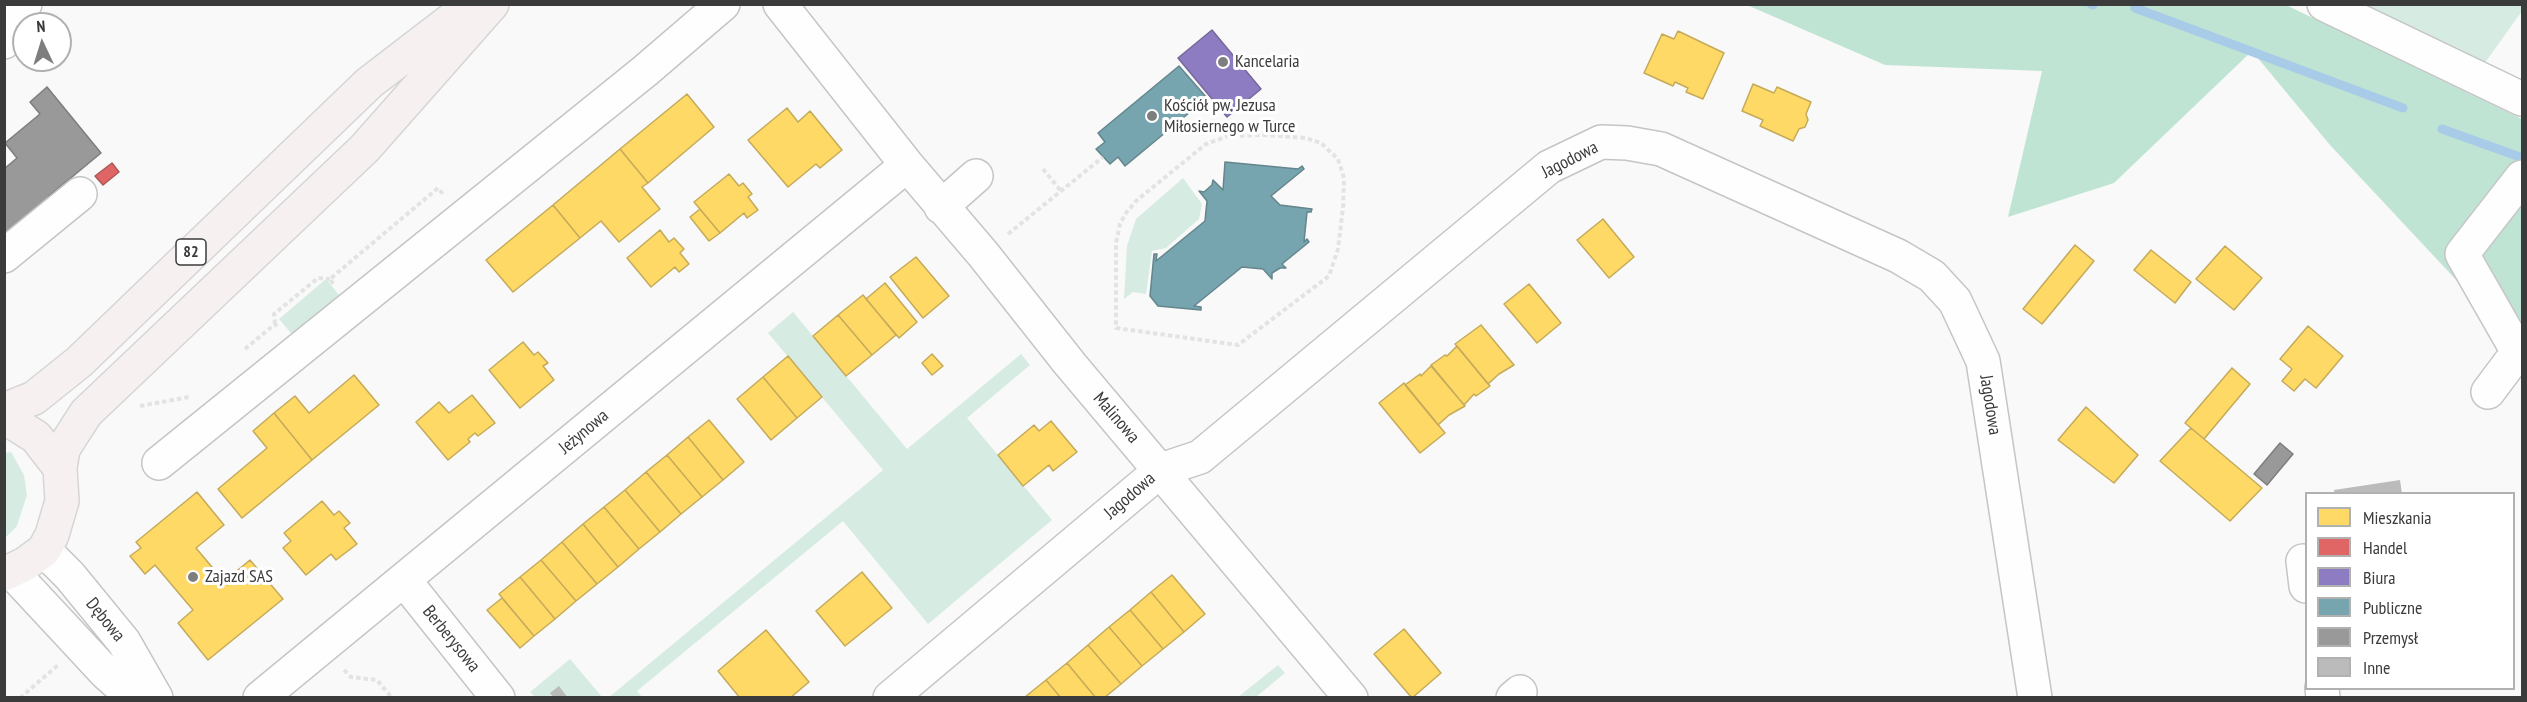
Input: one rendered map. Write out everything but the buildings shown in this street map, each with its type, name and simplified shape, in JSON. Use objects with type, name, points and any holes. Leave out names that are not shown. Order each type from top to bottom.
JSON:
[{"type":"main road","name":"82","points":[[4,410],[34,398],[79,362],[210,233],[369,83],[472,4]]},
{"type":"main road","name":"82","points":[[44,550],[52,535],[62,501],[60,468],[63,449],[86,413],[365,148],[492,4]]},
{"type":"main road","points":[[4,417],[36,437],[60,468]]},
{"type":"main road","points":[[8,573],[44,550]]},
{"type":"street","points":[[4,42],[25,4]]},
{"type":"street","points":[[159,463],[645,71],[723,4]]},
{"type":"street","name":"Malinowa","points":[[780,4],[906,165],[983,254],[1070,364],[1351,698]]},
{"type":"street","points":[[2324,4],[2523,99]]},
{"type":"street","name":"Jagodowa","points":[[890,698],[1161,470],[1200,457],[1549,167],[1601,142],[1628,143],[1661,149],[1898,256],[1932,276],[1955,301],[1983,361],[2035,698]]},
{"type":"street","name":"Jeżynowa","points":[[260,698],[906,165]]},
{"type":"street","points":[[941,207],[976,176]]},
{"type":"street","points":[[2488,392],[2518,352],[2462,254],[2523,177]]},
{"type":"street","points":[[4,256],[81,194]]},
{"type":"street","name":"Dębowa","points":[[44,550],[70,576],[124,642],[156,698]]},
{"type":"street","name":"Dębowa","points":[[8,573],[106,673],[134,698]]},
{"type":"street","name":"Berberysowa","points":[[404,580],[498,698]]},
{"type":"path","points":[[1263,135],[1306,138],[1321,143],[1338,159],[1344,178],[1344,208],[1338,249],[1329,276],[1302,297],[1238,345],[1116,328],[1116,243],[1120,224],[1136,201],[1206,144],[1228,136],[1263,135]]},
{"type":"path","points":[[1004,238],[1103,157]]},
{"type":"path","points":[[1043,169],[1060,191]]},
{"type":"path","points":[[281,331],[275,324],[274,314],[318,278],[330,279]]},
{"type":"path","points":[[241,353],[275,324]]},
{"type":"path","points":[[140,406],[189,397],[198,389]]},
{"type":"path","points":[[20,698],[61,662]]},
{"type":"path","points":[[338,663],[351,677],[377,680],[392,698]]},
{"type":"green space","points":[[2522,4],[2522,11],[2482,67],[2360,5]]},
{"type":"green space","points":[[1747,5],[2286,5],[2522,119],[2522,350],[2518,352],[2459,283],[2330,145],[2252,51],[2114,183],[2008,217],[2042,71],[1885,65]]},
{"type":"green space","points":[[1183,178],[1202,204],[1199,219],[1166,248],[1152,251],[1146,294],[1133,292],[1124,299],[1127,246],[1136,219]]},
{"type":"green space","points":[[326,279],[343,300],[296,339],[279,319]]},
{"type":"green space","points":[[793,312],[907,449],[1021,354],[1030,365],[967,418],[1052,520],[928,624],[843,521],[637,691],[642,697],[608,698],[883,470],[768,333]]},
{"type":"green space","points":[[11,452],[24,475],[27,495],[17,526],[5,538],[5,453]]},
{"type":"green space","points":[[570,659],[602,697],[535,697],[530,692]]},
{"type":"green space","points":[[1278,665],[1285,673],[1256,697],[1238,697]]},
{"type":"waterway","points":[[2135,8],[2403,108]]},
{"type":"waterway","points":[[2442,129],[2520,157]]},
{"type":"place","name":"Kancelaria","points":[[1223,62]]},
{"type":"place","name":"Kościół pw. Jezusa Miłosiernego w Turce","points":[[1152,116]]},
{"type":"place","name":"Zajazd SAS","points":[[193,577]]}]
